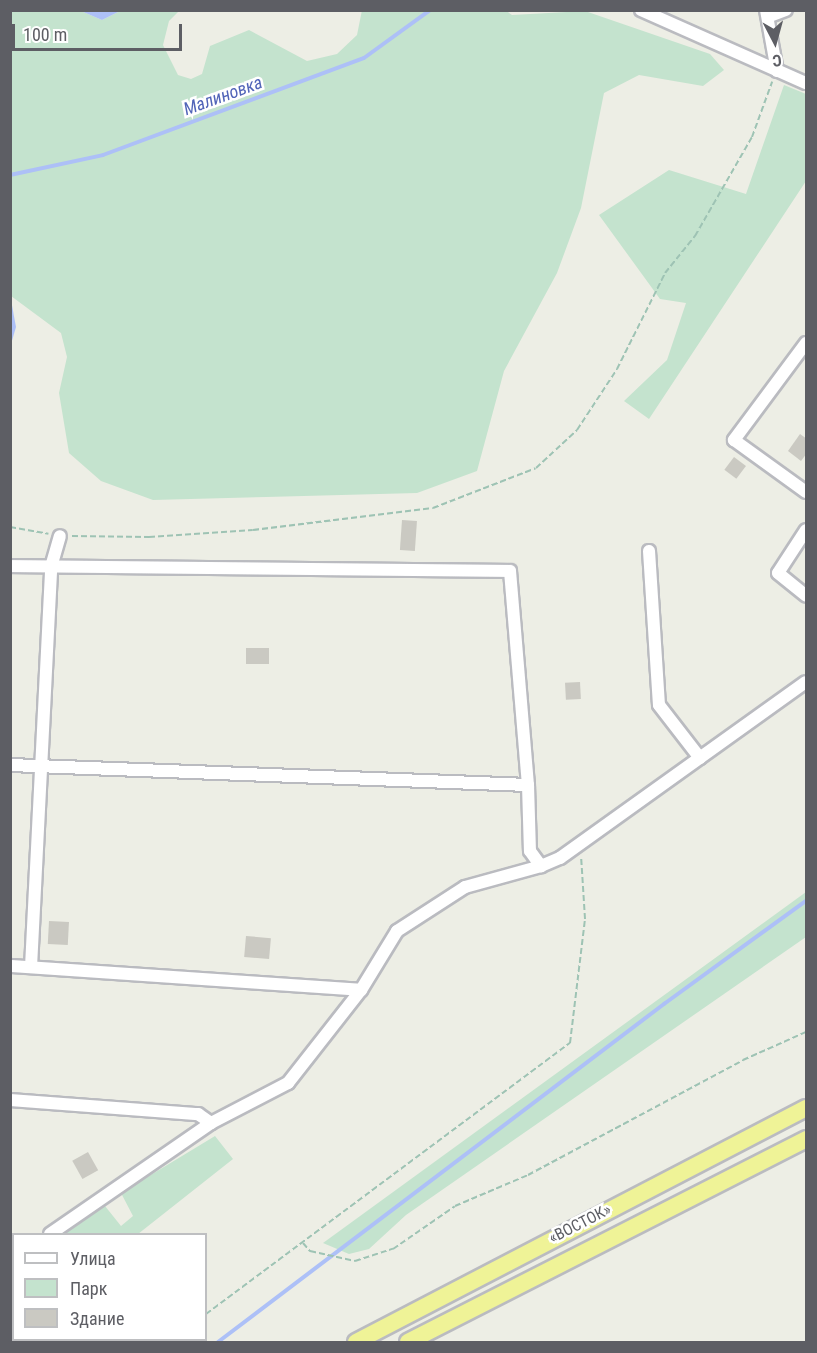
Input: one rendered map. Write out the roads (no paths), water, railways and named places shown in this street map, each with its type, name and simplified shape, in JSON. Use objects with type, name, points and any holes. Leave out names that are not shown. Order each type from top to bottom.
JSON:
[{"type":"highway","name":"«ВОСТОК»","points":[[356,1342],[807,1108]]},
{"type":"highway","name":"«ВОСТОК»","points":[[408,1342],[807,1139]]},
{"type":"street","points":[[641,10],[807,83]]},
{"type":"street","points":[[777,71],[768,13],[786,10]]},
{"type":"street","points":[[807,343],[734,440],[807,492]]},
{"type":"street","points":[[807,530],[777,573],[807,596]]},
{"type":"street","points":[[31,967],[51,567],[60,536]]},
{"type":"street","points":[[648,551],[659,705],[700,758]]},
{"type":"street","points":[[10,566],[510,571],[528,785],[530,851],[541,866]]},
{"type":"street","points":[[51,1233],[211,1123],[288,1083],[361,990],[397,931],[465,887],[541,866],[580,843],[807,682]]},
{"type":"street","points":[[10,765],[528,785]]},
{"type":"street","points":[[10,966],[361,990]]},
{"type":"street","points":[[10,1100],[198,1114],[211,1123]]},
{"type":"water","points":[[81,11],[120,11],[102,20]]},
{"type":"water","points":[[11,300],[16,327],[11,344]]},
{"type":"waterway","name":"Малиновка","points":[[10,175],[103,155],[364,58],[430,10]]},
{"type":"waterway","points":[[218,1342],[664,1004],[806,901]]}]
